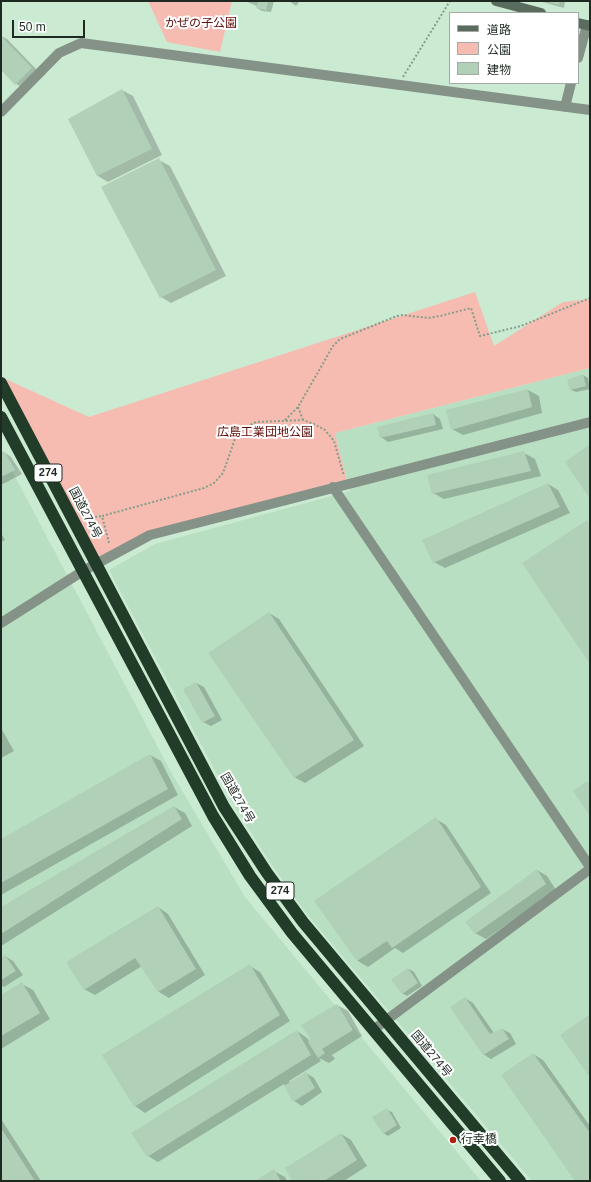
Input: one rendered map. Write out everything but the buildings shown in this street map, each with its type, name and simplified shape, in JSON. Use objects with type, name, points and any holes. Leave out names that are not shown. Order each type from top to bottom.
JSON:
[{"type":"highway","name":"国道274号","points":[[1,383],[224,808],[267,873],[303,922],[520,1181]]},
{"type":"highway","name":"274","points":[[1,417],[213,816],[242,862],[292,933],[500,1181]]},
{"type":"street","points":[[496,1],[537,12]]},
{"type":"street","points":[[579,53],[585,25]]},
{"type":"street","points":[[1,112],[59,52],[81,43],[590,110]]},
{"type":"street","points":[[565,107],[571,84]]},
{"type":"street","points":[[1,623],[83,571],[150,535],[590,422]]},
{"type":"street","points":[[333,487],[590,868],[373,1030]]},
{"type":"path","points":[[398,85],[450,1]]},
{"type":"path","points":[[285,420],[298,407],[333,346],[340,339],[397,316],[403,315],[428,318],[471,308],[480,336],[521,326],[590,298]]},
{"type":"path","points":[[298,407],[303,420]]},
{"type":"path","points":[[96,517],[209,486],[214,483],[223,473],[236,436],[245,428],[256,422],[303,420],[325,430],[334,441],[346,484]]},
{"type":"path","points":[[102,516],[109,543]]},
{"type":"shaded area","points":[[590,368],[590,1181],[532,1181],[306,913],[269,861],[231,801],[109,570],[155,544],[350,491],[335,433]]},
{"type":"shaded area","points":[[1,450],[171,772],[245,897],[481,1181],[1,1181]]},
{"type":"green space","name":"かぜの子公園","points":[[148,1],[232,1],[220,52],[167,42]]},
{"type":"green space","name":"広島工業団地公園","points":[[475,292],[494,346],[563,302],[590,299],[590,368],[335,433],[348,484],[150,535],[95,564],[1,383],[1,377],[89,417]]},
{"type":"place","name":"行幸橋","points":[[453,1140]]}]
